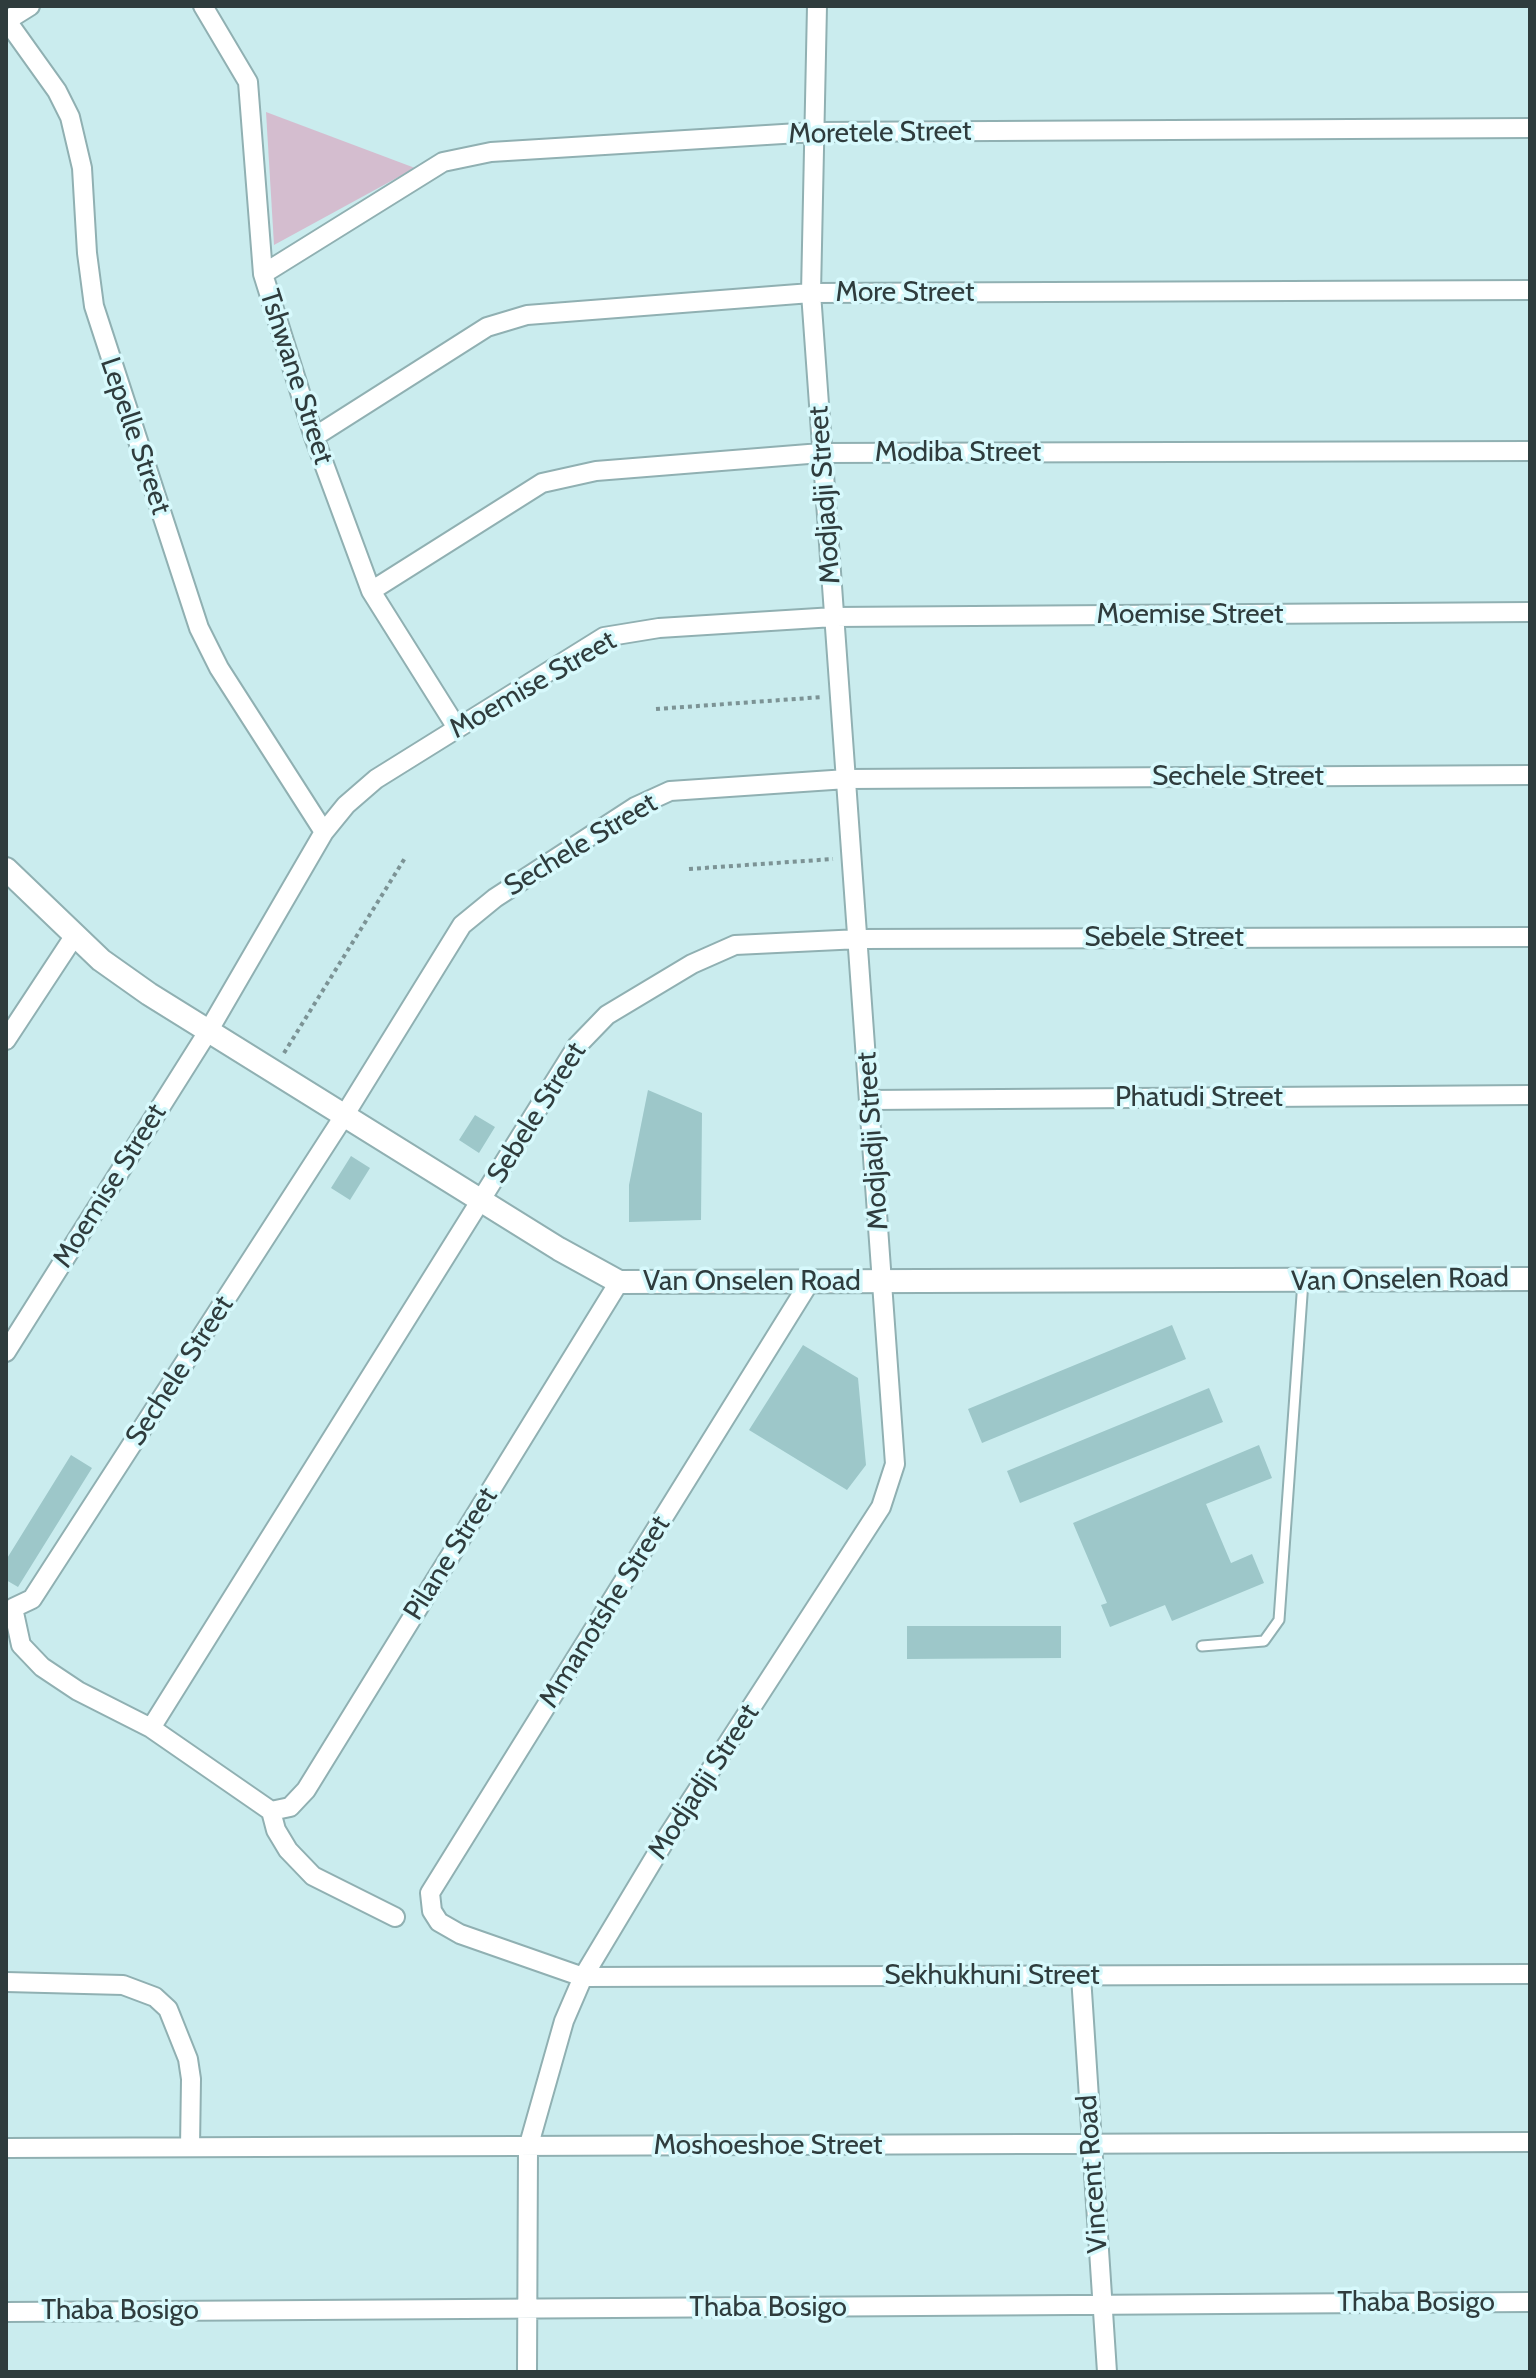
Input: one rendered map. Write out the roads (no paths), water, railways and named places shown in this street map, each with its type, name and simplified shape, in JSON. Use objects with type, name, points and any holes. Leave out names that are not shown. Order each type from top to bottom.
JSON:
[{"type":"street","points":[[6,21],[30,6]]},
{"type":"street","name":"Tshwane Street","points":[[203,6],[236,58],[251,97],[256,218],[263,274],[314,437],[371,591],[457,728]]},
{"type":"street","name":"Modjadji Street","points":[[527,2372],[528,2148],[564,2021],[583,1977],[664,1842],[886,1496],[895,1464],[860,939],[811,293],[817,6]]},
{"type":"street","name":"Lepelle Street","points":[[6,21],[57,91],[70,117],[82,168],[94,306],[199,628],[219,668],[324,832]]},
{"type":"street","name":"Moretele Street","points":[[263,274],[416,178],[460,157],[815,132],[1530,128]]},
{"type":"street","name":"More Street","points":[[314,437],[434,358],[504,321],[572,310],[811,293],[1530,290]]},
{"type":"street","name":"Modiba Street","points":[[371,591],[524,493],[562,476],[821,453],[1530,451]]},
{"type":"street","name":"Moemise Street","points":[[6,1352],[209,1030],[324,832],[368,785],[583,650],[621,632],[834,617],[1530,612]]},
{"type":"street","name":"Sechele Street","points":[[10,1607],[32,1599],[344,1116],[462,925],[495,898],[657,796],[693,789],[847,779],[1530,775]]},
{"type":"street","name":"Van Onselen Road","points":[[6,869],[114,969],[344,1116],[619,1282],[1530,1279]]},
{"type":"street","points":[[6,1040],[75,935]]},
{"type":"street","name":"Sebele Street","points":[[151,1728],[577,1046],[607,1015],[692,964],[735,945],[860,939],[1530,937]]},
{"type":"street","name":"Phatudi Street","points":[[869,1100],[1530,1095]]},
{"type":"street","name":"Pilane Street","points":[[271,1811],[290,1807],[306,1790],[619,1282]]},
{"type":"street","name":"Mmanotshe Street","points":[[460,1934],[439,1922],[432,1911],[430,1893],[809,1283]]},
{"type":"street","points":[[10,1607],[21,1645],[42,1667],[78,1691],[151,1728],[271,1811],[276,1830],[288,1850],[313,1876],[395,1917]]},
{"type":"street","name":"Sekhukhuni Street","points":[[460,1934],[583,1977],[1530,1974]]},
{"type":"street","name":"Vincent Road","points":[[1081,1976],[1107,2372]]},
{"type":"street","points":[[6,1982],[123,1985],[155,1997],[168,2009],[188,2059],[191,2079],[190,2147]]},
{"type":"street","name":"Moshoeshoe Street","points":[[6,2148],[1530,2142]]},
{"type":"street","name":"Thaba Bosigo","points":[[6,2312],[1530,2302]]},
{"type":"lane","points":[[1202,1646],[1264,1641],[1279,1620],[1303,1281]]}]
